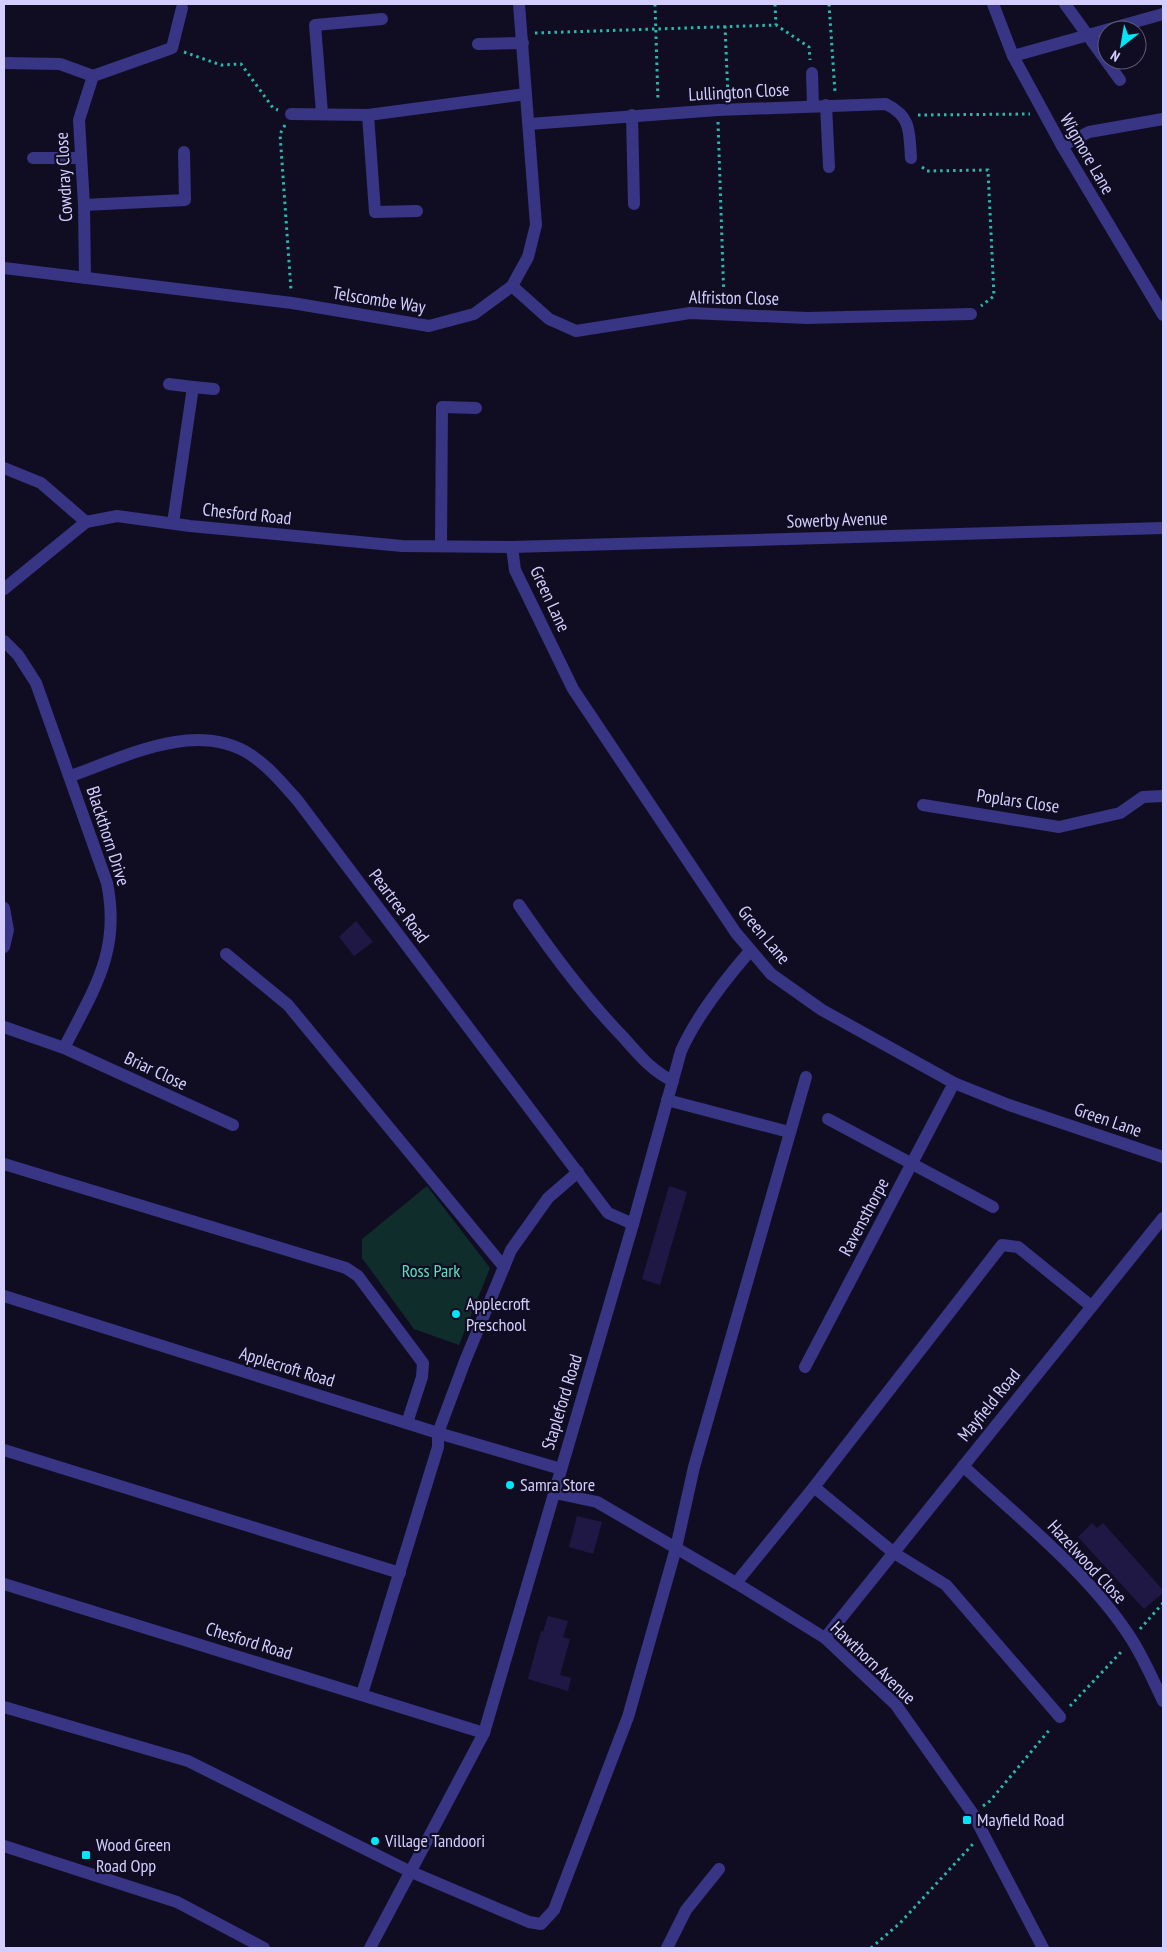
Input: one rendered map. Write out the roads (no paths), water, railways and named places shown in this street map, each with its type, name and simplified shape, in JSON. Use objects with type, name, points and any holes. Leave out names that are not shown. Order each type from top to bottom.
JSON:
[{"type":"street","name":"Telscombe Way","points":[[4,268],[292,303],[429,326],[474,314],[512,286],[528,257],[536,225],[519,4]]},
{"type":"street","name":"Wigmore Lane","points":[[993,4],[1013,56],[1062,146],[1163,315]]},
{"type":"street","points":[[1065,4],[1089,34],[1120,80]]},
{"type":"street","points":[[4,63],[60,64],[93,76],[172,48],[182,8]]},
{"type":"street","points":[[1013,56],[1163,14]]},
{"type":"street","points":[[322,113],[315,25],[382,19]]},
{"type":"street","points":[[478,44],[523,38]]},
{"type":"street","points":[[812,73],[825,105],[829,167]]},
{"type":"street","name":"Cowdray Close","points":[[86,278],[79,120],[93,76]]},
{"type":"street","points":[[290,114],[368,114],[526,94]]},
{"type":"street","name":"Lullington Close","points":[[529,124],[723,109],[886,104],[903,115],[908,125],[911,158]]},
{"type":"street","points":[[368,114],[375,212],[417,211]]},
{"type":"street","points":[[632,115],[634,204]]},
{"type":"street","points":[[1062,146],[1089,132],[1163,119]]},
{"type":"street","points":[[84,205],[185,200],[184,152]]},
{"type":"street","points":[[33,158],[80,158]]},
{"type":"street","name":"Alfriston Close","points":[[512,286],[549,319],[576,331],[690,312],[807,318],[971,314]]},
{"type":"street","points":[[169,384],[214,389]]},
{"type":"street","points":[[173,523],[193,387]]},
{"type":"street","points":[[441,546],[442,407],[476,408]]},
{"type":"street","points":[[4,468],[41,483],[86,522]]},
{"type":"street","name":"Chesford Road","points":[[4,590],[86,522],[117,516],[402,546],[512,547]]},
{"type":"street","name":"Sowerby Avenue","points":[[512,547],[1163,528]]},
{"type":"street","name":"Green Lane","points":[[512,547],[516,570],[573,689],[750,952],[771,974],[796,993],[954,1083],[1009,1105],[1163,1157]]},
{"type":"street","name":"Blackthorn Drive","points":[[4,642],[18,655],[36,683],[71,776],[107,882],[112,907],[111,939],[102,973],[64,1048]]},
{"type":"street","name":"Peartree Road","points":[[71,776],[166,744],[192,740],[218,742],[236,748],[263,764],[298,801],[608,1213],[633,1224]]},
{"type":"street","name":"Poplars Close","points":[[922,805],[1059,827],[1120,813],[1143,796],[1163,796]]},
{"type":"street","points":[[519,905],[551,952],[595,1007],[657,1073],[673,1081]]},
{"type":"street","points":[[4,908],[8,930],[4,947]]},
{"type":"street","name":"Stapleford Road","points":[[370,1948],[409,1871],[484,1733],[633,1224],[667,1100],[688,1035],[734,970],[750,952]]},
{"type":"street","points":[[226,954],[288,1006],[504,1267]]},
{"type":"street","name":"Briar Close","points":[[4,1027],[64,1048],[233,1125]]},
{"type":"street","points":[[4,1707],[188,1761],[409,1871],[529,1922],[541,1924],[554,1910],[628,1717],[676,1548],[694,1467],[806,1077]]},
{"type":"street","name":"Ravensthorpe","points":[[804,1367],[913,1164],[954,1083]]},
{"type":"street","points":[[667,1100],[789,1132]]},
{"type":"street","points":[[828,1119],[993,1208]]},
{"type":"street","points":[[4,1164],[346,1268],[358,1276],[423,1363],[422,1377],[407,1422]]},
{"type":"street","points":[[362,1694],[438,1447],[438,1432],[465,1361],[511,1250],[548,1198],[578,1172]]},
{"type":"street","name":"Mayfield Road","points":[[825,1638],[1163,1218]]},
{"type":"street","points":[[736,1583],[814,1487],[1002,1245],[1018,1247],[1091,1306]]},
{"type":"street","name":"Applecroft Road","points":[[4,1296],[438,1432],[561,1468]]},
{"type":"street","points":[[4,1450],[400,1573]]},
{"type":"street","name":"Hazelwood Close","points":[[963,1466],[1057,1552],[1106,1604],[1132,1640],[1163,1700]]},
{"type":"street","points":[[814,1487],[894,1553],[946,1586],[1060,1717]]},
{"type":"street","name":"Hawthorn Avenue","points":[[555,1493],[597,1502],[736,1583],[825,1638],[896,1705],[973,1814],[1043,1948]]},
{"type":"street","name":"Chesford Road","points":[[4,1584],[484,1733]]},
{"type":"street","points":[[4,1846],[176,1902],[264,1948]]},
{"type":"street","points":[[667,1948],[686,1910],[719,1870]]},
{"type":"place","name":"Applecroft Preschool","points":[[456,1314]]},
{"type":"place","name":"Samra Store","points":[[510,1485]]},
{"type":"place","name":"Mayfield Road","points":[[967,1820]]},
{"type":"place","name":"Village Tandoori","points":[[375,1841]]},
{"type":"place","name":"Wood Green Road Opp","points":[[86,1855]]},
{"type":"park label","name":"Ross Park","points":[[431,1271]]}]
